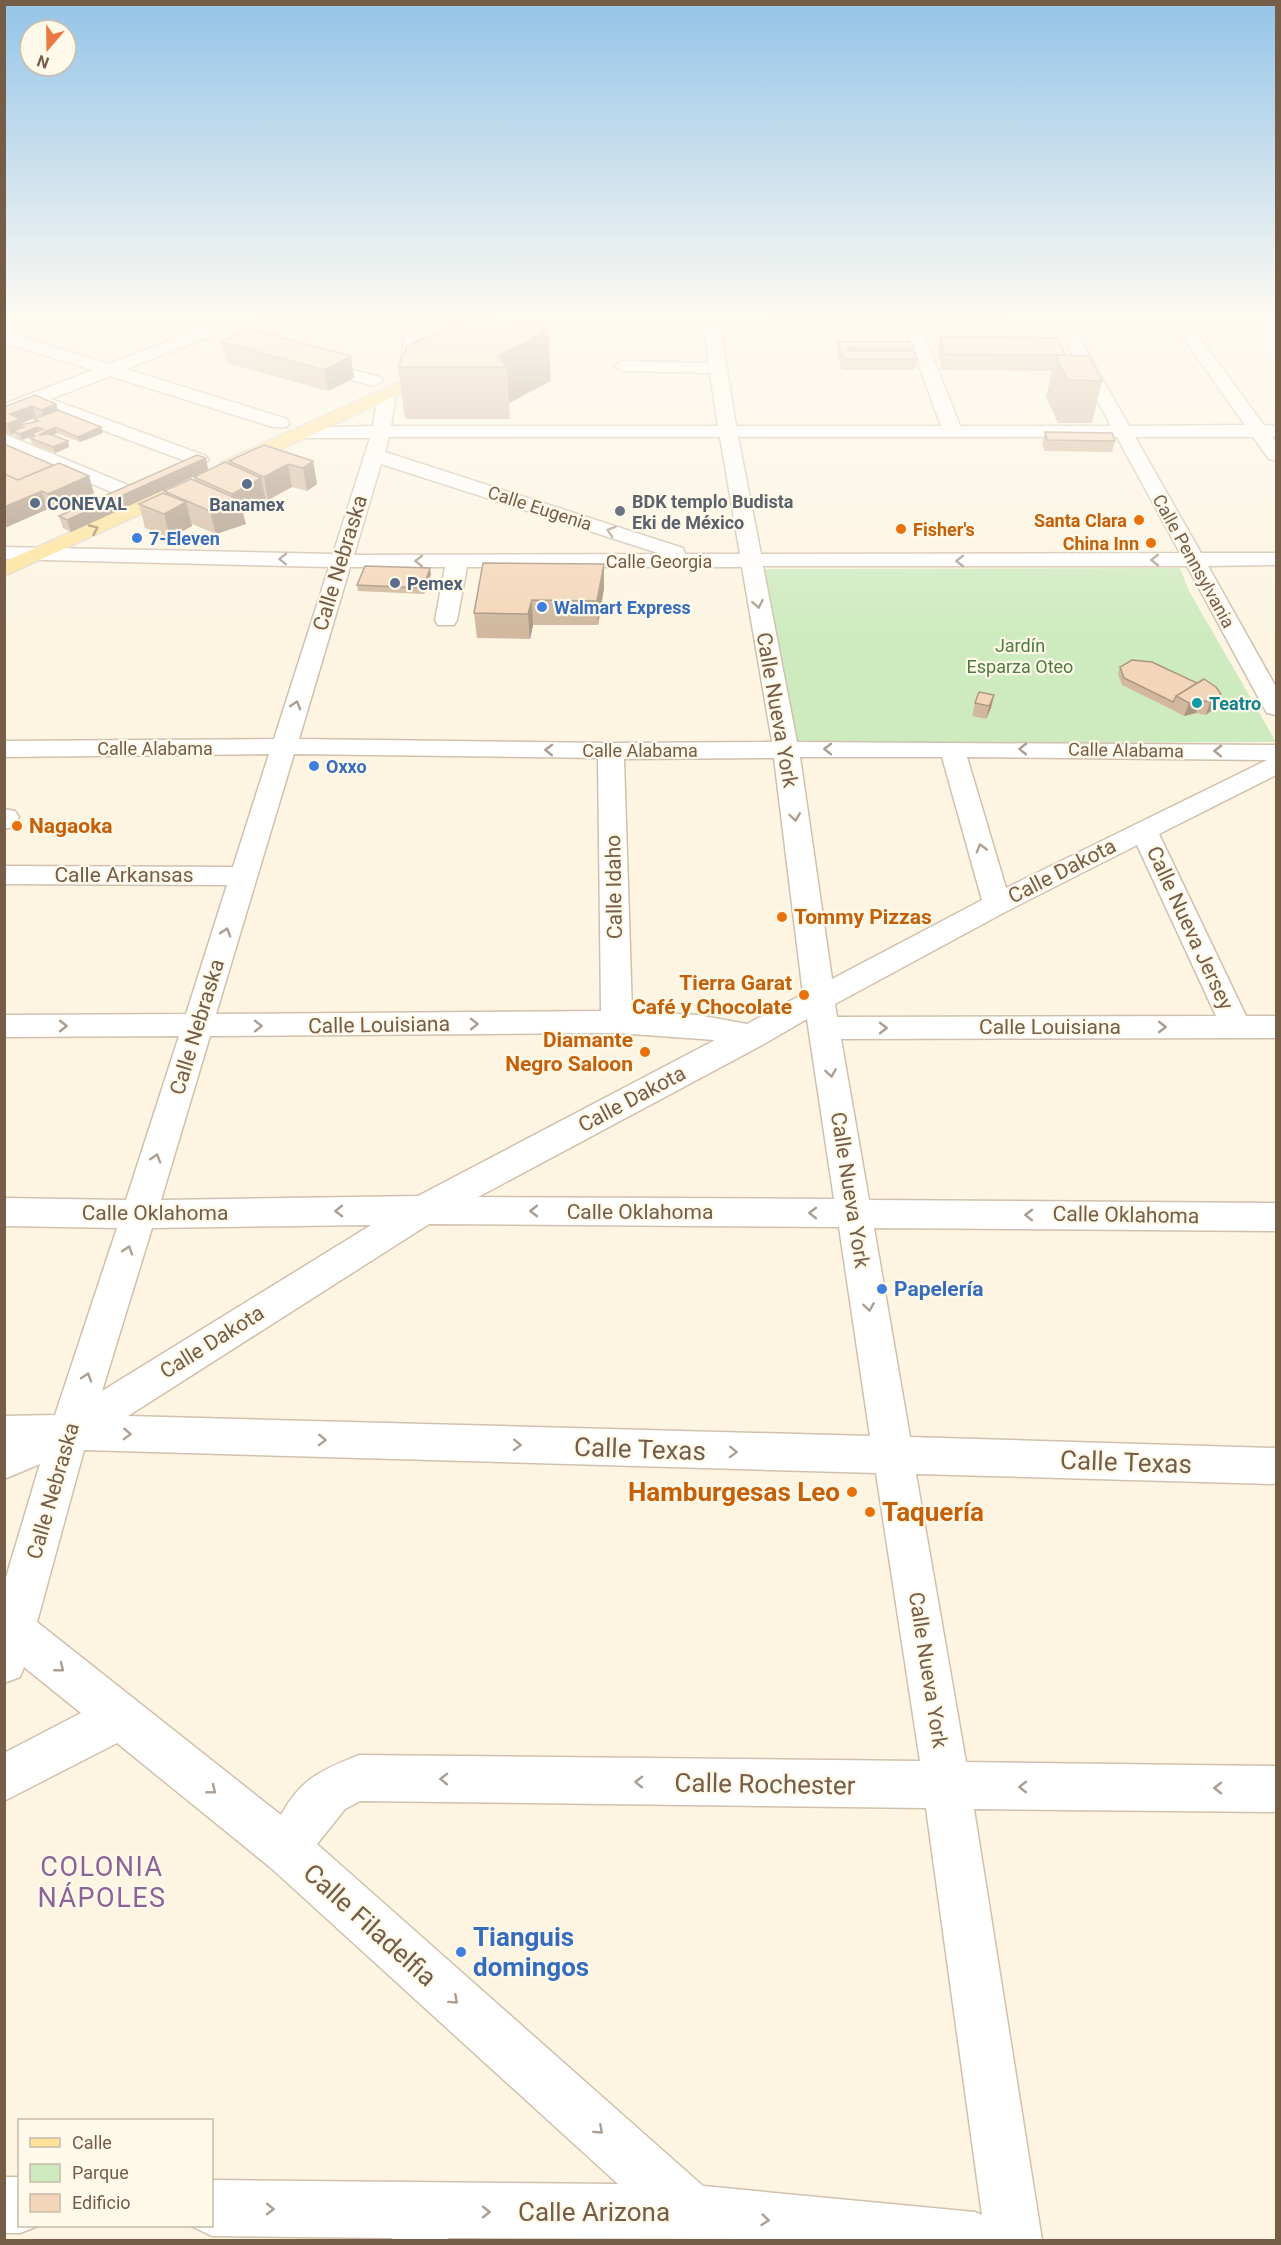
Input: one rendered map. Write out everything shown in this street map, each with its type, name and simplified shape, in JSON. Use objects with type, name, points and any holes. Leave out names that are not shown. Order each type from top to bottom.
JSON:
[{"type":"main road","points":[[4,570],[41,554],[201,472],[279,424]]},
{"type":"main road","points":[[179,469],[201,472],[304,432],[318,424]]},
{"type":"main road","points":[[8,545],[148,483]]},
{"type":"street","points":[[91,424],[201,472]]},
{"type":"street","name":"Calle Nebraska","points":[[8,1638],[69,1432],[139,1214],[377,444],[378,424]]},
{"type":"street","name":"Calle Nueva York","points":[[727,424],[786,749],[822,1013],[947,1787],[1014,2241]]},
{"type":"street","points":[[950,424],[953,432]]},
{"type":"street","name":"Calle Pennsylvania","points":[[1119,424],[1276,708]]},
{"type":"street","points":[[304,432],[377,444],[728,432],[1268,431],[1276,455]]},
{"type":"street","points":[[4,440],[128,492]]},
{"type":"street","name":"Calle Eugenia","points":[[377,444],[706,561]]},
{"type":"street","name":"Calle Georgia","points":[[8,545],[41,554],[386,561],[455,568],[706,561],[1276,559]]},
{"type":"street","points":[[333,587],[350,587],[357,570],[385,571],[386,561]]},
{"type":"street","points":[[446,620],[455,568],[591,576]]},
{"type":"street","name":"Calle Alabama","points":[[4,749],[284,746],[611,751],[952,749],[1276,752]]},
{"type":"street","points":[[952,749],[997,904]]},
{"type":"street","name":"Calle Idaho","points":[[611,751],[617,1022]]},
{"type":"street","name":"Calle Dakota","points":[[4,1461],[69,1432],[423,1210],[753,1036],[822,1013],[997,904],[1276,765]]},
{"type":"street","name":"Calle Nueva Jersey","points":[[1144,830],[1236,1027]]},
{"type":"street","name":"Calle Arkansas","points":[[4,875],[244,876]]},
{"type":"street","name":"Calle Louisiana","points":[[822,1013],[1276,1027]]},
{"type":"street","name":"Calle Louisiana","points":[[4,1026],[617,1022],[698,1026],[753,1036]]},
{"type":"street","name":"Calle Oklahoma","points":[[4,1212],[139,1214],[423,1210],[1276,1217]]},
{"type":"street","name":"Calle Texas","points":[[4,1434],[69,1432],[1276,1466]]},
{"type":"street","name":"Calle Filadelfia","points":[[8,1638],[120,1717],[288,1851],[708,2227]]},
{"type":"street","points":[[4,1778],[120,1717]]},
{"type":"street","name":"Calle Rochester","points":[[288,1851],[304,1820],[328,1792],[359,1778],[947,1787],[1276,1789]]},
{"type":"street","name":"Calle Arizona","points":[[213,2208],[421,2226],[708,2227],[975,2241]]},
{"type":"green space","name":"Jardín Esparza Oteo","points":[[1180,568],[1189,591],[1276,742],[784,744],[763,569]]},
{"type":"building","points":[[93,424],[101,427],[78,437],[55,427],[39,435],[50,434],[68,441],[53,447],[30,438],[35,436],[31,434],[43,429],[37,427],[20,434],[13,431],[24,427],[20,425]]},
{"type":"building","points":[[1045,432],[1112,433],[1115,441],[1047,440]]},
{"type":"building","points":[[4,444],[53,465],[18,480],[4,474]]},
{"type":"building","points":[[264,445],[313,461],[303,468],[288,464],[264,477],[229,461]]},
{"type":"building","points":[[197,455],[206,458],[67,520],[59,516]]},
{"type":"building","points":[[225,462],[261,478],[232,494],[194,477]]},
{"type":"building","points":[[59,463],[89,476],[48,494],[42,491],[4,507],[4,474],[18,480]]},
{"type":"building","points":[[191,479],[240,500],[210,511],[164,491]]},
{"type":"building","points":[[163,493],[186,502],[164,514],[139,504]]},
{"type":"building","points":[[483,563],[604,564],[597,601],[532,600],[528,614],[474,613]]},
{"type":"building","name":"Pemex","points":[[365,566],[430,568],[423,588],[357,585]]},
{"type":"building","points":[[1132,660],[1152,662],[1197,683],[1176,696],[1173,702],[1124,678],[1120,667]]},
{"type":"building","points":[[1204,679],[1216,687],[1221,694],[1210,702],[1200,700],[1189,703],[1176,696]]},
{"type":"building","points":[[979,692],[994,695],[989,706],[975,703]]},
{"type":"place","name":"Banamex","points":[[247,484]]},
{"type":"place","name":"CONEVAL","points":[[35,503]]},
{"type":"place","name":"BDK templo Budista Eki de México","points":[[620,511]]},
{"type":"place","name":"Santa Clara","points":[[1139,520]]},
{"type":"place","name":"Fisher's","points":[[901,529]]},
{"type":"place","name":"7-Eleven","points":[[137,538]]},
{"type":"place","name":"China Inn","points":[[1151,543]]},
{"type":"place","name":"Pemex","points":[[395,583]]},
{"type":"place","name":"Walmart Express","points":[[542,607]]},
{"type":"place","name":"Teatro","points":[[1197,703]]},
{"type":"place","name":"Oxxo","points":[[314,766]]},
{"type":"place","name":"Nagaoka","points":[[17,826]]},
{"type":"place","name":"Tommy Pizzas","points":[[782,917]]},
{"type":"place","name":"Tierra Garat Café y Chocolate","points":[[804,995]]},
{"type":"place","name":"Diamante Negro Saloon","points":[[645,1052]]},
{"type":"place","name":"Papelería","points":[[882,1289]]},
{"type":"place","name":"Hamburgesas Leo","points":[[852,1492]]},
{"type":"place","name":"Taquería","points":[[870,1512]]},
{"type":"place","name":"Tianguis domingos","points":[[461,1952]]},
{"type":"district","name":"COLONIA NÁPOLES","points":[[102,1882]]}]
